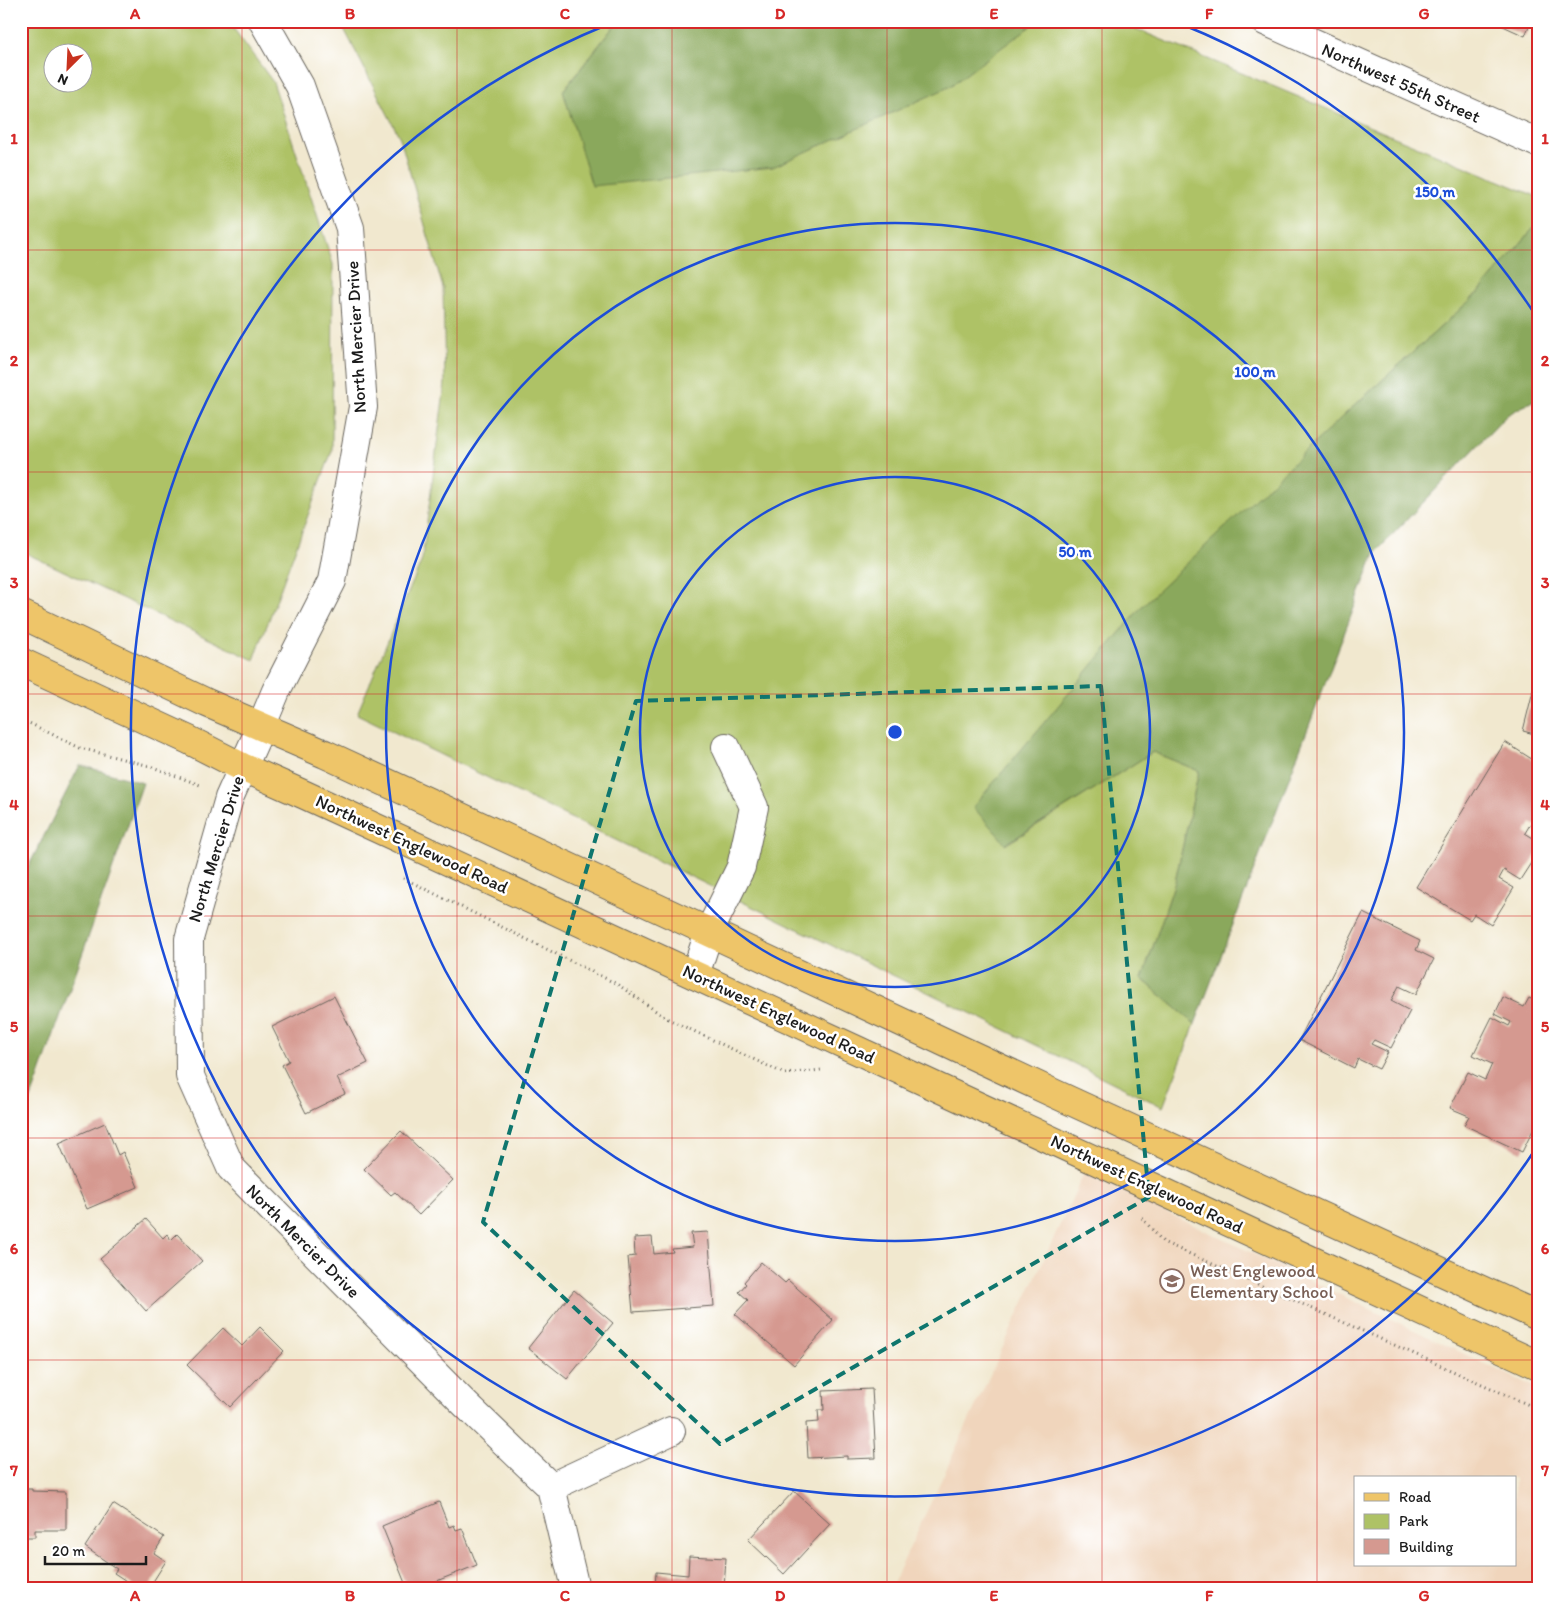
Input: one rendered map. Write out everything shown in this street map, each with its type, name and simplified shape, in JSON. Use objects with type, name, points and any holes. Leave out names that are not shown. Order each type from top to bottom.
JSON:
[{"type":"main road","points":[[21,614],[261,727],[325,754],[1538,1316]]},
{"type":"main road","name":"Northwest Englewood Road","points":[[21,662],[189,740],[242,767],[1538,1365]]},
{"type":"street","name":"North Mercier Drive","points":[[263,21],[300,86],[350,228],[363,407],[332,581],[276,691],[229,798],[188,939],[190,1076],[231,1168],[464,1404],[551,1487]]},
{"type":"street","name":"Northwest 55th Street","points":[[1264,21],[1538,143]]},
{"type":"street","points":[[695,975],[709,932],[742,868],[754,807],[726,746]]},
{"type":"street","points":[[575,1588],[551,1487],[671,1431]]},
{"type":"path","points":[[21,719],[80,748],[150,766],[188,780]]},
{"type":"path","points":[[399,876],[617,984],[666,1018],[785,1074],[826,1069]]},
{"type":"path","points":[[1140,1215],[1163,1242],[1538,1409]]},
{"type":"highlighted area","points":[[1101,686],[1149,1197],[720,1444],[483,1222],[636,701]]},
{"type":"shaded area","name":"West Englewood Elementary School","points":[[1084,1173],[1538,1389],[1538,1588],[891,1588]]},
{"type":"green space","points":[[21,21],[228,21],[273,82],[333,264],[332,451],[254,660],[21,551]]},
{"type":"green space","points":[[340,21],[618,21],[563,91],[1032,25],[1031,21],[1117,21],[1538,197],[1538,223],[1478,293],[1343,416],[1007,844],[1153,752],[1199,771],[1175,882],[1142,979],[1195,1024],[1163,1107],[357,714],[422,560],[445,383],[443,288],[400,138]]},
{"type":"green space","points":[[618,21],[1031,21],[1032,25],[949,87],[773,167],[592,186],[563,91]]},
{"type":"green space","points":[[1538,223],[1538,398],[1507,415],[1375,553],[1195,1024],[1142,979],[1175,882],[1199,771],[1153,752],[1006,844],[973,807],[1143,605],[1343,416],[1478,293]]},
{"type":"green space","points":[[80,765],[143,783],[21,1127],[21,881]]},
{"type":"building","points":[[1492,21],[1531,21],[1525,36]]},
{"type":"building","points":[[1538,675],[1538,735],[1523,731]]},
{"type":"building","points":[[1505,742],[1538,763],[1538,827],[1531,823],[1525,833],[1538,841],[1538,852],[1520,880],[1504,870],[1499,879],[1514,888],[1491,925],[1474,914],[1470,920],[1416,887]]},
{"type":"building","points":[[1363,913],[1420,941],[1416,950],[1434,959],[1416,994],[1399,986],[1391,1001],[1410,1011],[1391,1048],[1374,1040],[1371,1044],[1388,1052],[1379,1069],[1358,1059],[1354,1068],[1299,1040]]},
{"type":"building","points":[[334,996],[368,1063],[337,1078],[345,1094],[306,1113],[282,1065],[289,1061],[272,1027]]},
{"type":"building","points":[[1503,997],[1524,1007],[1529,998],[1538,1002],[1538,1120],[1522,1152],[1464,1125],[1469,1116],[1450,1108],[1468,1072],[1485,1080],[1492,1064],[1473,1055],[1492,1017],[1509,1026],[1511,1022],[1495,1014]]},
{"type":"building","points":[[105,1123],[118,1155],[123,1152],[138,1187],[87,1209],[59,1143]]},
{"type":"building","points":[[401,1131],[453,1180],[419,1215],[395,1192],[391,1195],[364,1169]]},
{"type":"building","points":[[146,1219],[163,1238],[167,1234],[171,1240],[177,1234],[202,1261],[146,1311],[100,1259]]},
{"type":"building","points":[[708,1232],[714,1306],[633,1312],[628,1257],[635,1256],[634,1238],[652,1237],[654,1254],[673,1252],[672,1249],[693,1247],[691,1233]]},
{"type":"building","points":[[761,1262],[785,1283],[788,1280],[833,1320],[794,1365],[735,1314],[748,1300],[739,1292],[746,1284],[744,1282]]},
{"type":"building","points":[[574,1290],[613,1323],[567,1379],[528,1348]]},
{"type":"building","points":[[260,1327],[284,1351],[230,1407],[187,1365],[223,1328],[242,1346]]},
{"type":"building","points":[[872,1389],[876,1458],[847,1459],[847,1456],[808,1458],[806,1423],[819,1422],[818,1410],[824,1410],[823,1391]]},
{"type":"building","points":[[21,1489],[66,1492],[66,1530],[35,1530],[35,1537],[21,1537]]},
{"type":"building","points":[[794,1491],[830,1524],[784,1574],[748,1540]]},
{"type":"building","points":[[439,1502],[449,1527],[454,1525],[456,1530],[462,1528],[477,1565],[419,1588],[407,1588],[382,1526]]},
{"type":"building","points":[[113,1504],[164,1537],[154,1553],[166,1561],[149,1588],[137,1588],[114,1573],[117,1569],[85,1547]]},
{"type":"building","points":[[689,1556],[726,1558],[724,1588],[655,1588],[656,1572],[688,1575]]},
{"type":"place","name":"West Englewood Elementary School","points":[[1172,1281]]}]
